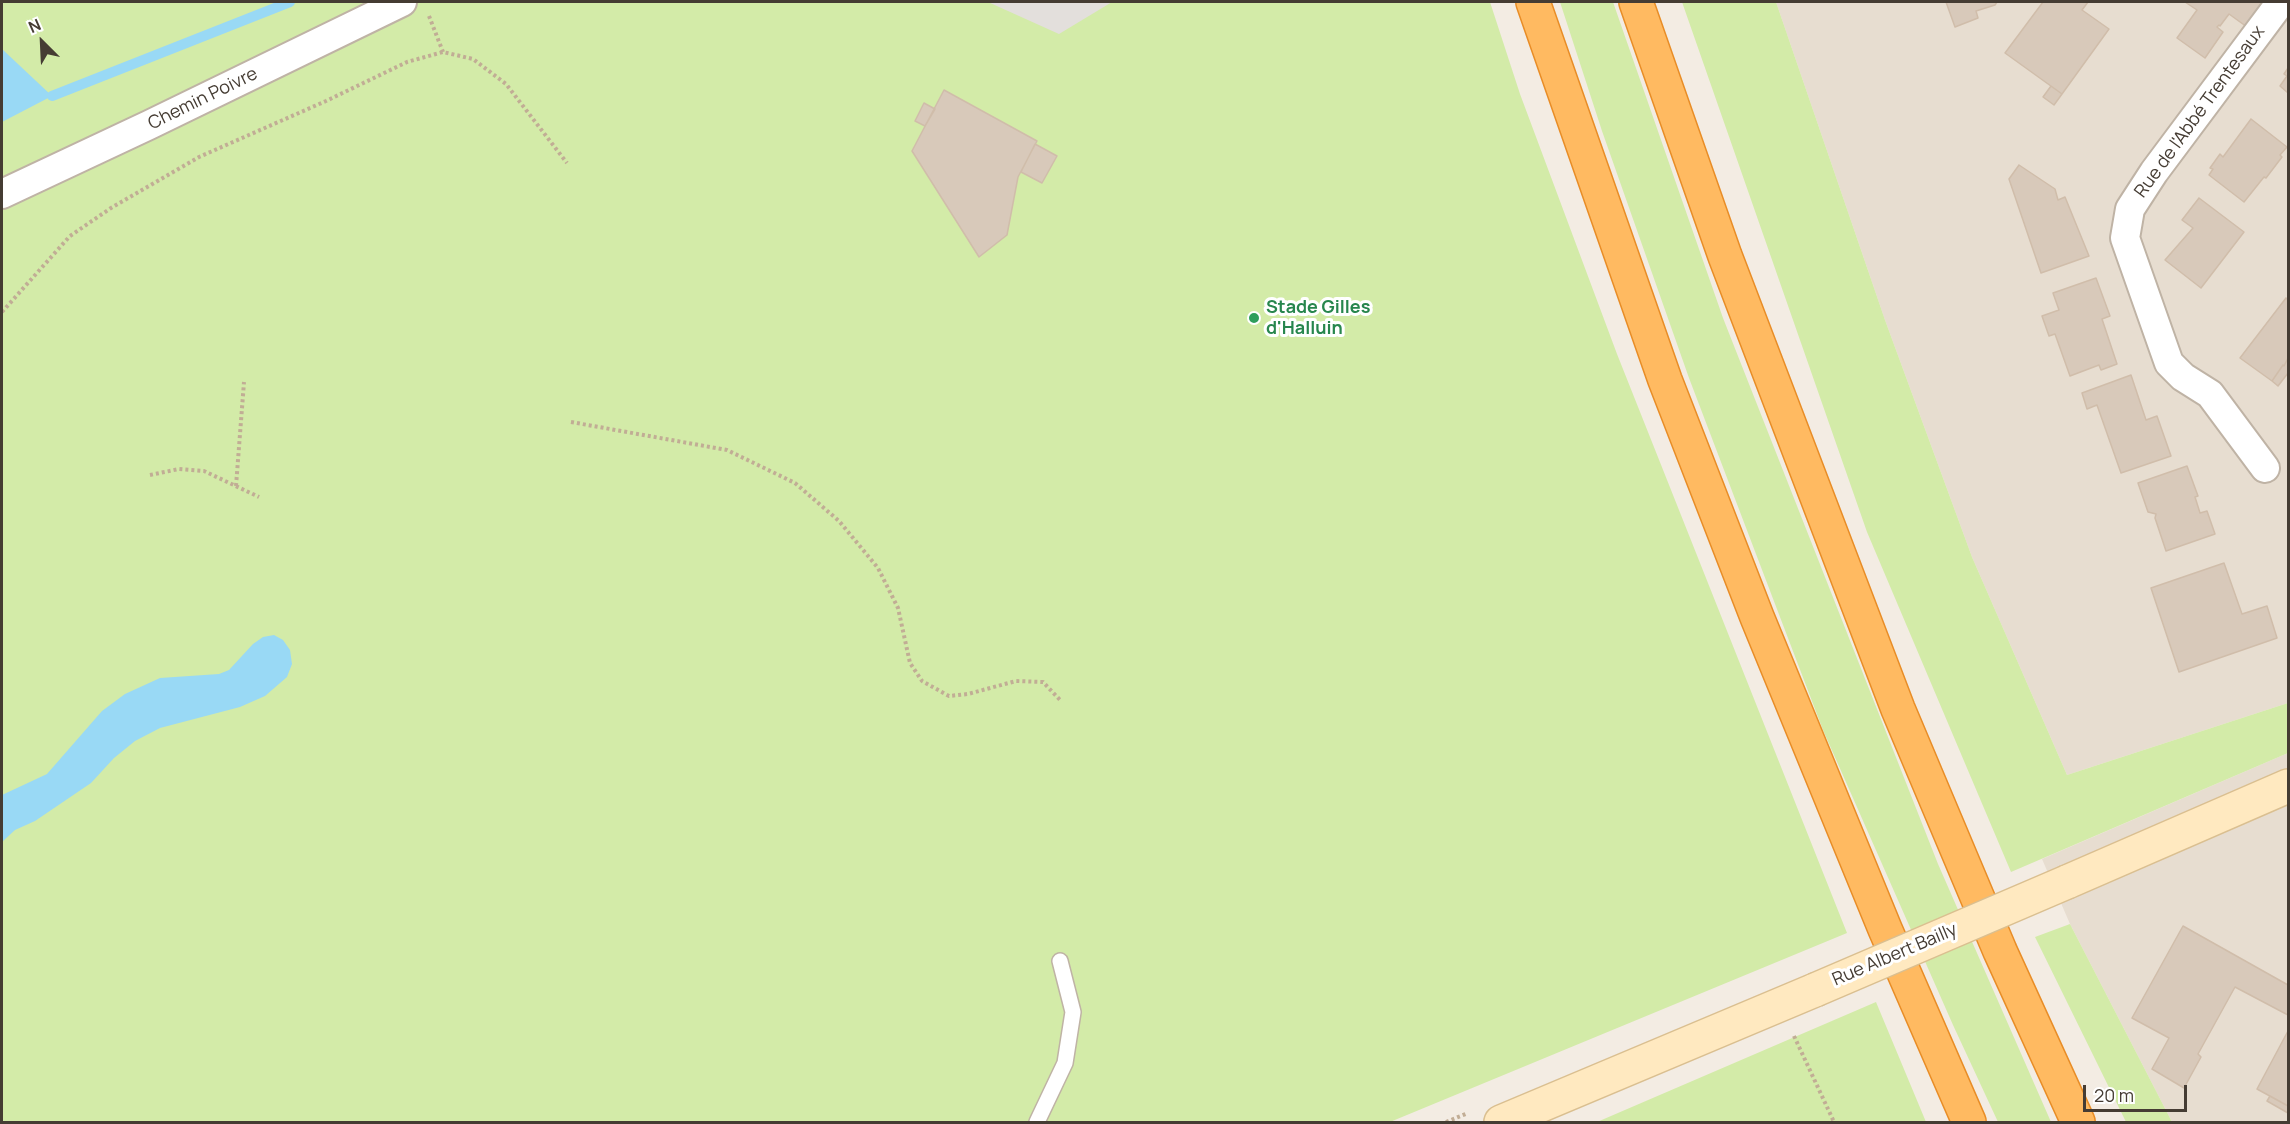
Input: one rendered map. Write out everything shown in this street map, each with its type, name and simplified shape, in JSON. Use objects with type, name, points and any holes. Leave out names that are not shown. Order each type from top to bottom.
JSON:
[{"type":"highway","points":[[1533,2],[1665,380],[1752,607],[1834,809],[1965,1114]]},
{"type":"highway","points":[[1636,2],[1725,256],[1898,709],[2000,951],[2078,1122]]},
{"type":"main road","name":"Rue Albert Bailly","points":[[1501,1122],[2289,786]]},
{"type":"street","name":"Rue de l'Abbé Trentesaux","points":[[2265,468],[2210,394],[2183,377],[2169,363],[2125,238],[2130,209],[2154,172],[2281,2]]},
{"type":"street","name":"Chemin Poivre","points":[[2,194],[149,125],[415,7]]},
{"type":"lane","points":[[1037,1122],[1065,1063],[1073,1012],[1060,961]]},
{"type":"path","points":[[415,7],[442,52]]},
{"type":"path","points":[[2,312],[70,236],[111,208],[199,157],[326,101],[407,62],[442,52],[473,59],[506,84],[567,163]]},
{"type":"path","points":[[236,486],[244,382]]},
{"type":"path","points":[[571,422],[727,450],[795,483],[839,521],[878,568],[898,608],[910,663],[922,681],[949,696],[968,694],[1016,681],[1043,682],[1061,701]]},
{"type":"path","points":[[150,475],[179,469],[204,471],[259,498]]},
{"type":"path","points":[[1792,1032],[1834,1122]]},
{"type":"shaded area","points":[[988,2],[1112,2],[1059,34]]},
{"type":"shaded area","points":[[1776,2],[2288,2],[2288,703],[2067,775],[1972,557],[1885,320]]},
{"type":"shaded area","points":[[2288,753],[2288,1122],[2172,1122],[2070,924],[2042,859]]},
{"type":"green space","points":[[2,2],[1490,2],[1520,94],[1617,354],[1847,933],[1390,1122],[2,1122]]},
{"type":"green space","points":[[1560,2],[1613,2],[1723,318],[1938,864],[2051,1122],[1998,1122],[1823,730],[1689,378],[1602,131]]},
{"type":"green space","points":[[1682,2],[1776,2],[1885,320],[1972,557],[2067,775],[2288,703],[2288,753],[2011,872],[1867,532]]},
{"type":"green space","points":[[2070,924],[2172,1122],[2126,1122],[2035,937]]},
{"type":"green space","points":[[1876,1002],[1926,1122],[1597,1122]]},
{"type":"water","points":[[2,49],[52,96],[2,122]]},
{"type":"water","points":[[274,635],[283,640],[290,650],[292,664],[287,677],[265,696],[240,707],[160,728],[135,741],[114,758],[91,783],[35,821],[15,830],[2,842],[2,795],[47,774],[102,711],[125,694],[160,678],[219,674],[229,670],[253,644],[263,637]]},
{"type":"building","points":[[1946,2],[1997,2],[1995,5],[1976,11],[1978,18],[1955,27]]},
{"type":"building","points":[[2043,2],[2088,2],[2082,10],[2109,29],[2062,94],[2005,53]]},
{"type":"building","points":[[2185,2],[2267,2],[2247,27],[2229,14],[2217,27],[2223,32],[2205,58],[2177,38],[2197,10]]},
{"type":"building","points":[[2288,68],[2288,93],[2280,86],[2287,76],[2284,74]]},
{"type":"building","points":[[2051,86],[2062,94],[2054,105],[2043,97]]},
{"type":"building","points":[[944,90],[1037,141],[1018,177],[1007,235],[979,257],[912,151]]},
{"type":"building","points":[[924,103],[935,109],[925,126],[915,121]]},
{"type":"building","points":[[2251,119],[2287,147],[2266,178],[2264,177],[2244,202],[2209,175],[2213,169],[2210,168],[2220,154],[2223,157]]},
{"type":"building","points":[[1035,144],[1057,156],[1042,183],[1021,172]]},
{"type":"building","points":[[2019,165],[2055,189],[2058,200],[2065,197],[2089,256],[2041,273],[2009,179]]},
{"type":"building","points":[[2199,198],[2244,232],[2201,288],[2165,260],[2193,228],[2182,220]]},
{"type":"building","points":[[2096,278],[2110,316],[2102,319],[2117,364],[2101,370],[2099,365],[2070,376],[2055,334],[2049,336],[2042,316],[2059,310],[2053,293]]},
{"type":"building","points":[[2286,298],[2288,300],[2288,358],[2272,381],[2240,358]]},
{"type":"building","points":[[2288,358],[2288,373],[2278,386],[2272,381]]},
{"type":"building","points":[[2131,375],[2146,420],[2157,416],[2171,456],[2121,473],[2097,405],[2087,409],[2082,393]]},
{"type":"building","points":[[2187,466],[2198,496],[2195,497],[2200,513],[2207,511],[2215,534],[2166,551],[2155,518],[2156,514],[2148,512],[2138,483]]},
{"type":"building","points":[[2224,563],[2242,614],[2267,606],[2277,638],[2179,672],[2151,588]]},
{"type":"building","points":[[2183,926],[2288,985],[2288,1015],[2235,987],[2198,1054],[2201,1057],[2184,1088],[2152,1069],[2169,1038],[2132,1018]]},
{"type":"building","points":[[2288,1031],[2288,1106],[2257,1089]]},
{"type":"building","points":[[2270,1096],[2288,1106],[2288,1113],[2267,1101]]},
{"type":"waterway","points":[[52,96],[290,2]]},
{"type":"place","name":"Stade Gilles d'Halluin","points":[[1254,318]]}]
